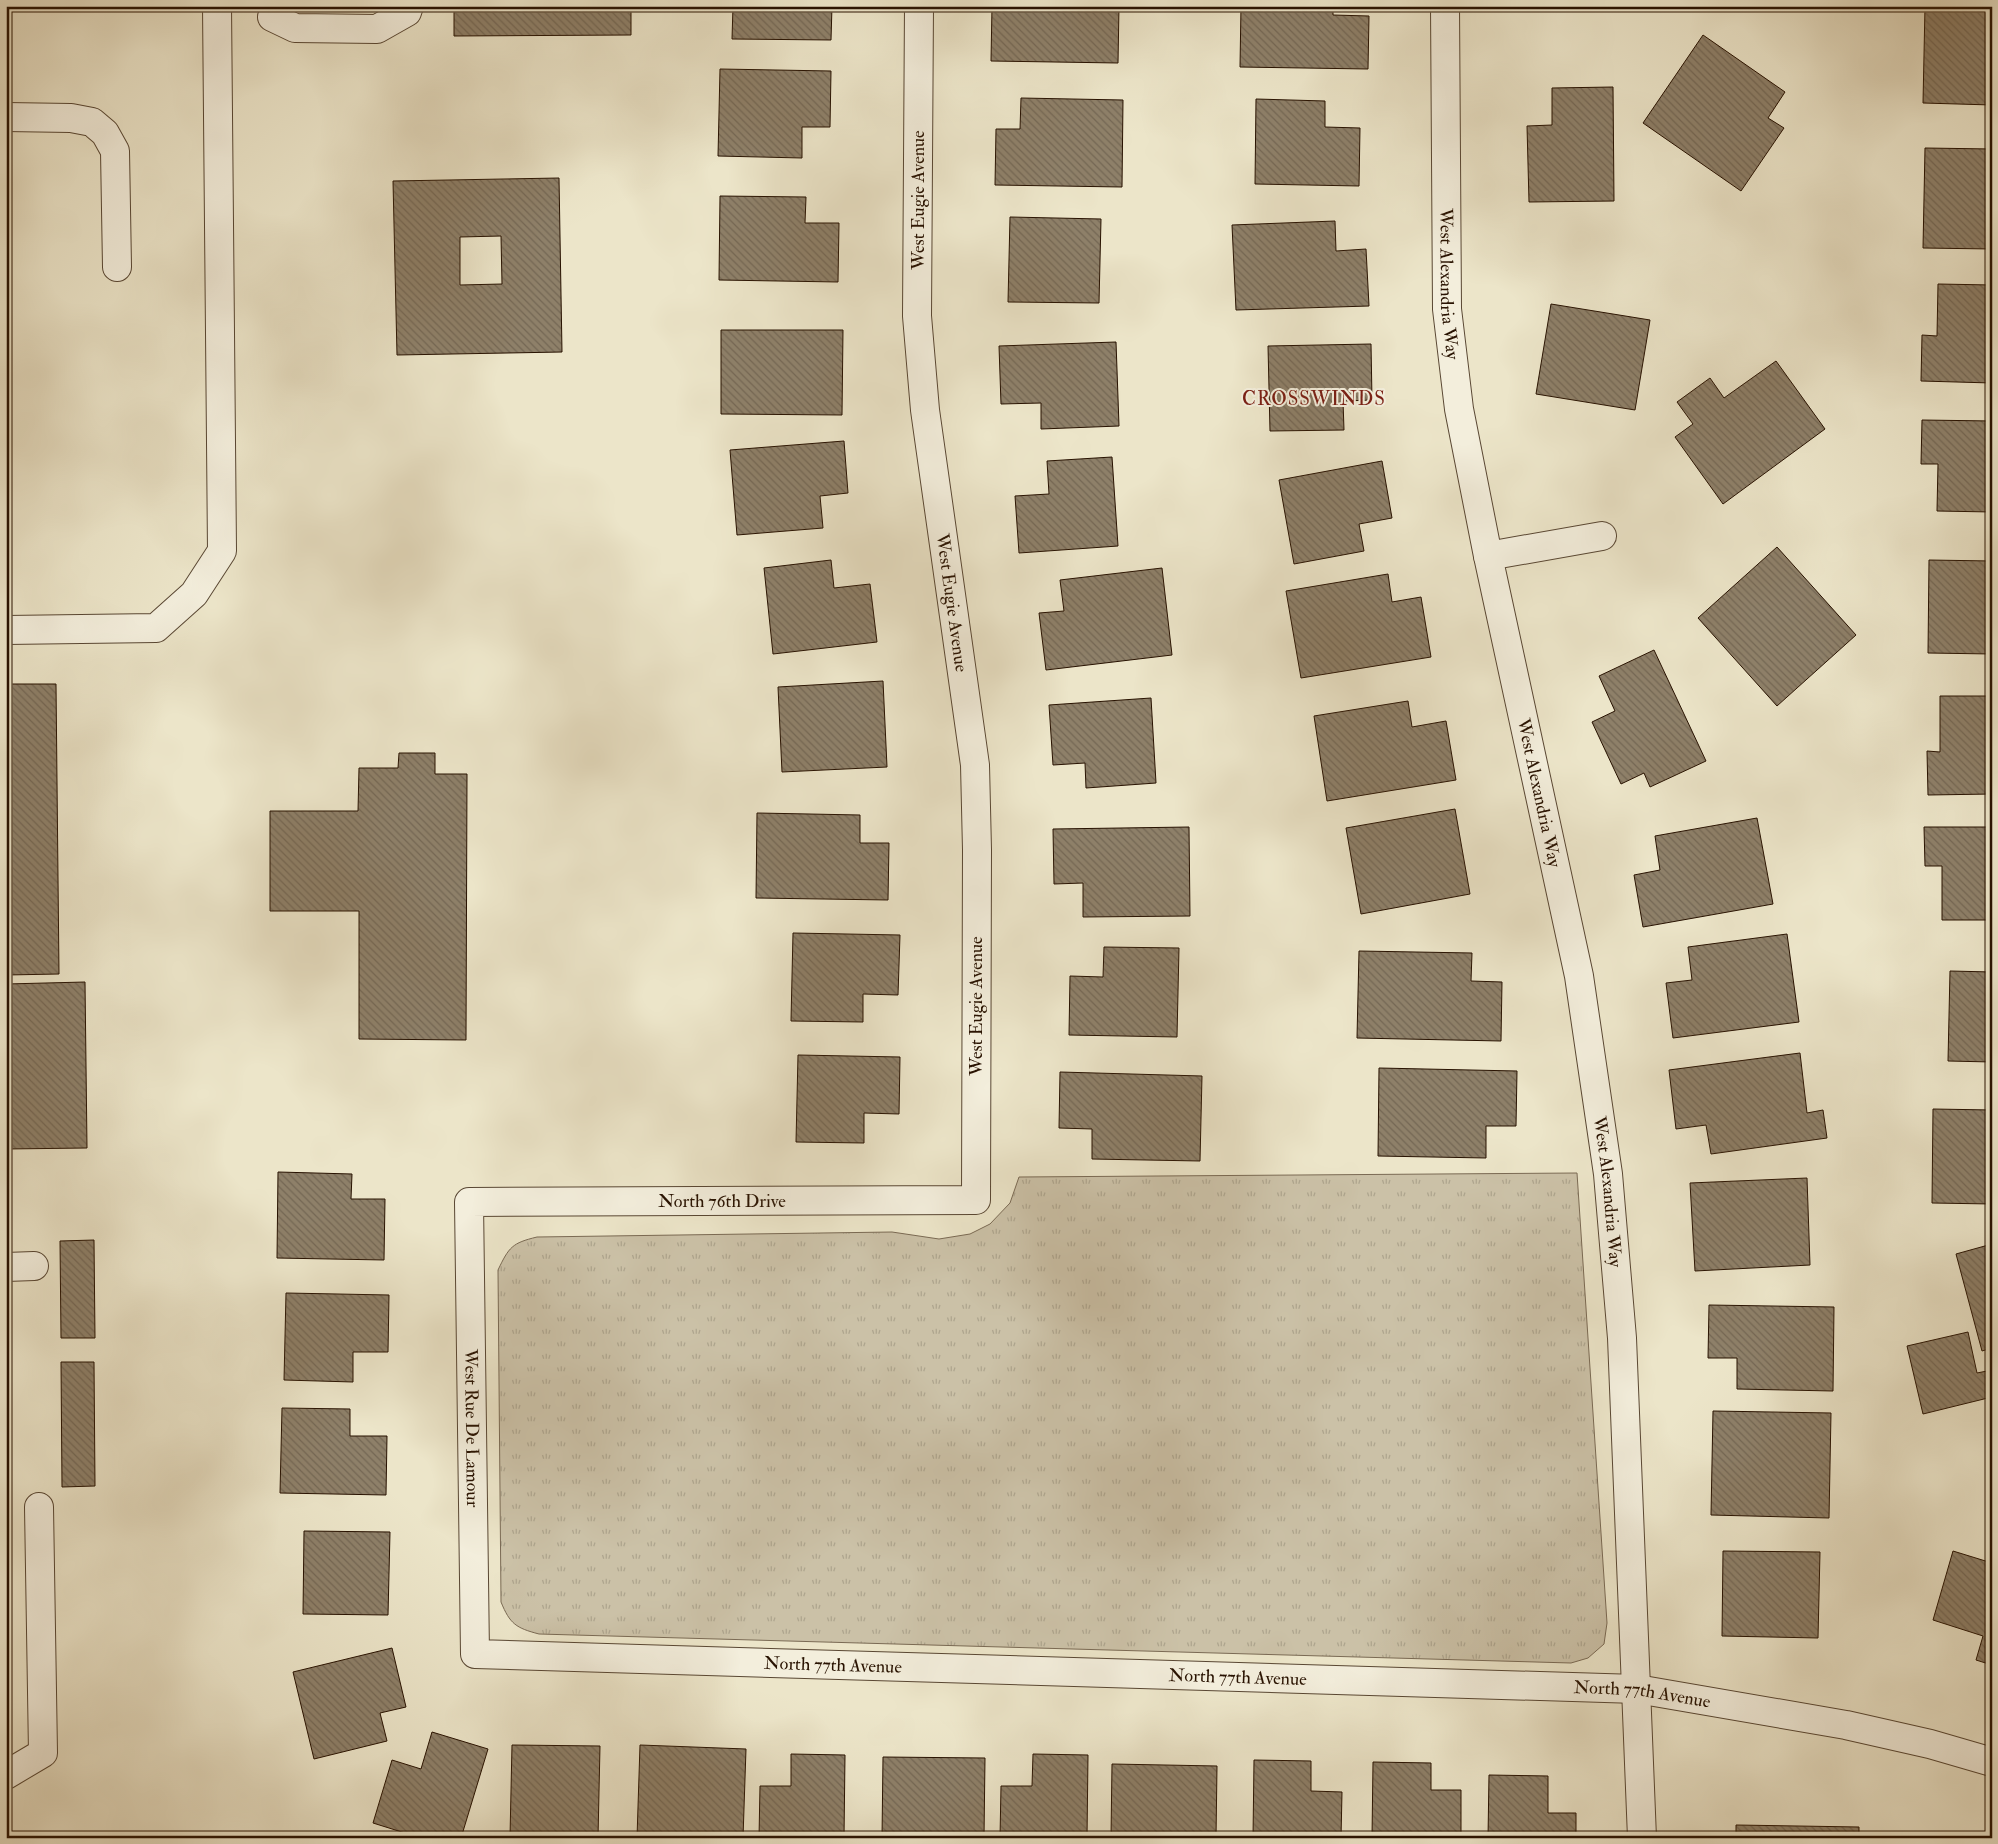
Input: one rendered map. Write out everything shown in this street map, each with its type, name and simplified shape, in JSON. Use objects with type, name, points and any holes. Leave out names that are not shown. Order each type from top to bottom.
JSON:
[{"type":"street","points":[[6,630],[156,628],[194,594],[222,551],[217,6]]},
{"type":"street","points":[[272,17],[294,28],[377,29],[407,12],[410,6]]},
{"type":"street","name":"West Eugie Avenue","points":[[919,6],[917,316],[925,410],[975,765],[977,850],[976,1200]]},
{"type":"street","name":"West Alexandria Way","points":[[1445,6],[1447,309],[1459,409],[1488,556],[1579,976],[1608,1174],[1622,1338],[1642,1838]]},
{"type":"street","points":[[6,117],[71,118],[92,122],[105,132],[115,151],[117,267]]},
{"type":"street","points":[[1488,556],[1602,536]]},
{"type":"street","name":"North 76th Drive","points":[[469,1202],[976,1200]]},
{"type":"street","name":"West Rue De Lamour","points":[[469,1202],[475,1654]]},
{"type":"street","points":[[6,1267],[34,1266]]},
{"type":"street","points":[[6,1775],[43,1754],[39,1507]]},
{"type":"street","name":"North 77th Avenue","points":[[475,1654],[1637,1689],[1846,1725],[1930,1744],[1992,1762]]},
{"type":"green space","points":[[1577,1173],[1607,1623],[1604,1644],[1588,1658],[1571,1663],[539,1634],[525,1630],[515,1624],[501,1602],[498,1270],[512,1247],[522,1241],[537,1237],[892,1232],[939,1239],[970,1234],[990,1224],[1010,1203],[1019,1177]]},
{"type":"building","points":[[454,6],[631,6],[631,35],[454,36]]},
{"type":"building","points":[[733,6],[832,6],[831,40],[732,39]]},
{"type":"building","points":[[992,6],[1119,6],[1118,63],[991,61]]},
{"type":"building","points":[[1241,6],[1333,6],[1333,15],[1369,16],[1368,69],[1240,67]]},
{"type":"building","points":[[1925,6],[1992,6],[1992,105],[1923,103]]},
{"type":"building","points":[[1703,35],[1785,92],[1768,118],[1784,128],[1741,191],[1643,123]]},
{"type":"building","points":[[720,69],[831,71],[830,127],[802,127],[802,158],[718,156]]},
{"type":"building","points":[[1613,87],[1614,201],[1529,202],[1527,126],[1552,125],[1552,88]]},
{"type":"building","points":[[1021,98],[1123,100],[1122,187],[995,185],[996,129],[1020,129]]},
{"type":"building","points":[[1256,99],[1325,101],[1325,127],[1360,128],[1359,186],[1255,184]]},
{"type":"building","points":[[1925,148],[1992,149],[1992,249],[1923,248]]},
{"type":"building","points":[[559,178],[562,352],[397,355],[393,181]],"holes":[[[501,236],[502,284],[460,285],[460,237]]]},
{"type":"building","points":[[720,196],[806,197],[805,223],[839,223],[838,282],[719,280]]},
{"type":"building","points":[[1010,217],[1101,219],[1099,303],[1008,302]]},
{"type":"building","points":[[1335,221],[1336,251],[1366,249],[1369,306],[1236,310],[1232,225]]},
{"type":"building","points":[[1938,284],[1992,285],[1992,383],[1921,381],[1922,335],[1937,336]]},
{"type":"building","points":[[1551,304],[1650,320],[1635,410],[1536,394]]},
{"type":"building","points":[[721,330],[843,330],[842,415],[721,414]]},
{"type":"building","points":[[1116,342],[1119,426],[1041,429],[1041,403],[1001,404],[999,346]]},
{"type":"building","points":[[1371,344],[1372,400],[1343,401],[1344,430],[1270,431],[1268,346]]},
{"type":"building","points":[[1776,361],[1825,429],[1723,504],[1675,437],[1693,424],[1677,402],[1710,378],[1724,398]]},
{"type":"building","points":[[1922,420],[1992,421],[1992,512],[1937,511],[1938,464],[1921,464]]},
{"type":"building","points":[[844,441],[848,493],[820,496],[823,528],[737,535],[730,450]]},
{"type":"building","points":[[1112,457],[1118,546],[1019,553],[1015,496],[1049,494],[1047,461]]},
{"type":"building","points":[[1382,461],[1392,518],[1359,524],[1364,551],[1294,564],[1279,480]]},
{"type":"building","points":[[1777,547],[1856,635],[1777,706],[1698,618]]},
{"type":"building","points":[[831,560],[834,588],[870,584],[877,642],[773,654],[764,568]]},
{"type":"building","points":[[1929,560],[1992,561],[1992,654],[1928,653]]},
{"type":"building","points":[[1162,568],[1172,655],[1046,670],[1039,613],[1064,611],[1060,580]]},
{"type":"building","points":[[1388,574],[1392,602],[1421,597],[1431,657],[1301,678],[1286,591]]},
{"type":"building","points":[[1654,650],[1706,761],[1650,787],[1644,773],[1621,784],[1592,722],[1615,711],[1599,676]]},
{"type":"building","points":[[883,681],[887,767],[782,772],[778,687]]},
{"type":"building","points":[[6,684],[56,684],[59,974],[6,975]]},
{"type":"building","points":[[1940,696],[1992,696],[1992,794],[1928,795],[1927,751],[1940,752]]},
{"type":"building","points":[[1151,698],[1156,783],[1086,788],[1085,763],[1053,765],[1049,705]]},
{"type":"building","points":[[1408,701],[1412,727],[1446,721],[1456,780],[1327,801],[1314,716]]},
{"type":"building","points":[[399,753],[435,753],[435,774],[467,774],[466,1040],[359,1039],[359,911],[270,911],[270,811],[358,811],[359,768],[398,768]]},
{"type":"building","points":[[1455,809],[1470,894],[1361,914],[1346,828]]},
{"type":"building","points":[[757,813],[860,815],[860,843],[889,843],[888,900],[756,898]]},
{"type":"building","points":[[1757,818],[1773,904],[1643,927],[1634,875],[1660,870],[1655,836]]},
{"type":"building","points":[[1189,827],[1190,916],[1083,917],[1083,883],[1054,884],[1053,829]]},
{"type":"building","points":[[1924,827],[1992,827],[1992,920],[1942,920],[1942,866],[1925,866]]},
{"type":"building","points":[[793,933],[900,935],[898,995],[863,994],[863,1022],[791,1021]]},
{"type":"building","points":[[1787,934],[1799,1022],[1673,1038],[1666,983],[1692,980],[1688,947]]},
{"type":"building","points":[[1104,947],[1179,948],[1177,1037],[1069,1035],[1070,976],[1103,977]]},
{"type":"building","points":[[1359,951],[1472,953],[1471,981],[1502,982],[1501,1041],[1357,1038]]},
{"type":"building","points":[[1950,971],[1992,972],[1992,1062],[1948,1061]]},
{"type":"building","points":[[85,982],[87,1148],[6,1149],[6,984]]},
{"type":"building","points":[[1800,1053],[1807,1113],[1823,1110],[1827,1138],[1711,1154],[1706,1125],[1676,1129],[1669,1070]]},
{"type":"building","points":[[798,1055],[900,1057],[899,1114],[864,1113],[864,1143],[796,1142]]},
{"type":"building","points":[[1379,1068],[1517,1071],[1516,1126],[1486,1126],[1486,1158],[1378,1156]]},
{"type":"building","points":[[1060,1072],[1202,1076],[1200,1161],[1092,1159],[1092,1129],[1059,1128]]},
{"type":"building","points":[[1933,1109],[1992,1110],[1992,1204],[1932,1203]]},
{"type":"building","points":[[278,1172],[352,1174],[351,1199],[385,1199],[384,1260],[277,1258]]},
{"type":"building","points":[[1807,1178],[1810,1265],[1695,1271],[1690,1183]]},
{"type":"building","points":[[94,1240],[95,1338],[61,1338],[60,1241]]},
{"type":"building","points":[[1992,1244],[1992,1348],[1982,1351],[1956,1254]]},
{"type":"building","points":[[286,1293],[389,1295],[388,1352],[353,1352],[353,1382],[284,1380]]},
{"type":"building","points":[[1709,1305],[1834,1307],[1833,1391],[1737,1389],[1737,1358],[1708,1358]]},
{"type":"building","points":[[1968,1332],[1977,1373],[1992,1370],[1992,1397],[1923,1414],[1907,1346]]},
{"type":"building","points":[[61,1362],[94,1362],[95,1486],[62,1487]]},
{"type":"building","points":[[282,1408],[350,1409],[350,1436],[387,1436],[386,1495],[280,1493]]},
{"type":"building","points":[[1713,1411],[1831,1413],[1829,1518],[1711,1515]]},
{"type":"building","points":[[304,1531],[390,1532],[388,1615],[303,1614]]},
{"type":"building","points":[[1723,1551],[1820,1552],[1818,1638],[1722,1636]]},
{"type":"building","points":[[1953,1551],[1992,1563],[1992,1665],[1976,1660],[1983,1636],[1933,1620]]},
{"type":"building","points":[[392,1648],[406,1707],[380,1713],[387,1741],[314,1759],[293,1672]]},
{"type":"building","points":[[432,1732],[488,1749],[461,1838],[421,1838],[373,1823],[392,1760],[421,1769]]},
{"type":"building","points":[[512,1745],[600,1746],[598,1838],[510,1837]]},
{"type":"building","points":[[640,1745],[746,1749],[743,1838],[637,1838]]},
{"type":"building","points":[[791,1754],[845,1755],[844,1838],[759,1838],[760,1786],[791,1786]]},
{"type":"building","points":[[1033,1754],[1088,1755],[1087,1838],[1000,1838],[1001,1786],[1032,1786]]},
{"type":"building","points":[[883,1757],[985,1758],[984,1838],[882,1838]]},
{"type":"building","points":[[1254,1760],[1311,1761],[1311,1791],[1342,1792],[1341,1838],[1253,1838]]},
{"type":"building","points":[[1373,1762],[1431,1763],[1431,1790],[1461,1790],[1461,1838],[1372,1838]]},
{"type":"building","points":[[1112,1764],[1217,1766],[1216,1838],[1111,1838]]},
{"type":"building","points":[[1489,1775],[1548,1776],[1548,1813],[1576,1813],[1576,1838],[1488,1838]]},
{"type":"building","points":[[1736,1825],[1859,1827],[1859,1838],[1736,1838]]},
{"type":"district","name":"CROSSWINDS","points":[[1314,398]]}]
